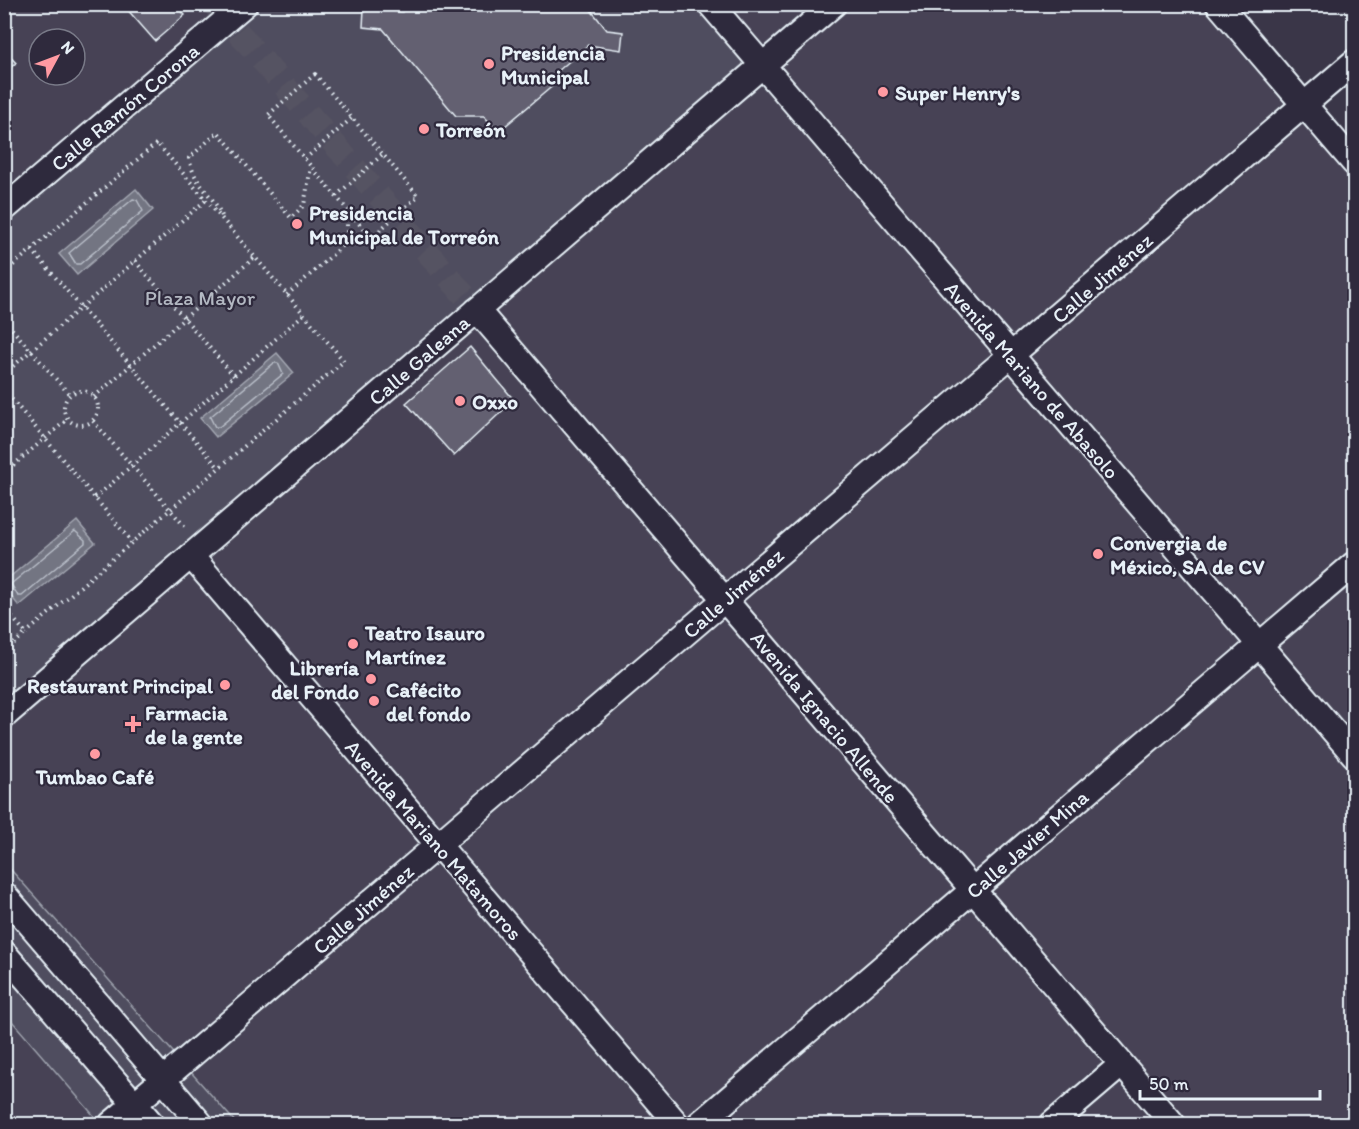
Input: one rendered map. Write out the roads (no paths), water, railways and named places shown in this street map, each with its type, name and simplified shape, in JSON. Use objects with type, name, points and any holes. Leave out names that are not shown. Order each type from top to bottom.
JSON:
[{"type":"street","name":"Calle Ramón Corona","points":[[4,209],[245,4]]},
{"type":"street","name":"Avenida Mariano de Abasolo","points":[[710,4],[1354,755]]},
{"type":"street","name":"Calle Galeana","points":[[4,716],[834,4]]},
{"type":"street","points":[[1218,4],[1354,163]]},
{"type":"street","name":"Calle Jiménez","points":[[111,1125],[1354,62]]},
{"type":"street","name":"Avenida Ignacio Allende","points":[[477,310],[1173,1125]]},
{"type":"street","name":"Avenida Mariano Matamoros","points":[[196,551],[438,845],[677,1125]]},
{"type":"street","name":"Calle Javier Mina","points":[[699,1125],[1354,564]]},
{"type":"street","points":[[4,894],[201,1125]]},
{"type":"street","points":[[4,953],[152,1125]]},
{"type":"street","points":[[1052,1125],[1121,1065]]},
{"type":"water","points":[[136,189],[153,210],[77,275],[59,254]]},
{"type":"water","points":[[277,353],[294,373],[216,437],[200,418]]},
{"type":"water","points":[[77,521],[95,543],[19,606],[5,589],[5,581]]},
{"type":"tunnel","points":[[214,4],[477,310]]},
{"type":"place","name":"Presidencia Municipal","points":[[489,64]]},
{"type":"place","name":"Super Henry's","points":[[883,92]]},
{"type":"place","name":"Torreón","points":[[424,129]]},
{"type":"place","name":"Presidencia Municipal de Torreón","points":[[297,224]]},
{"type":"place","name":"Oxxo","points":[[460,401]]},
{"type":"place","name":"Convergia de México, SA de CV","points":[[1098,554]]},
{"type":"place","name":"Teatro Isauro Martínez","points":[[353,644]]},
{"type":"place","name":"Librería del Fondo","points":[[371,679]]},
{"type":"place","name":"Restaurant Principal","points":[[225,685]]},
{"type":"place","name":"Cafécito del fondo","points":[[374,701]]},
{"type":"place","name":"Farmacia de la gente","points":[[133,724]]},
{"type":"place","name":"Tumbao Café","points":[[95,754]]},
{"type":"park label","name":"Plaza Mayor","points":[[200,297]]}]
